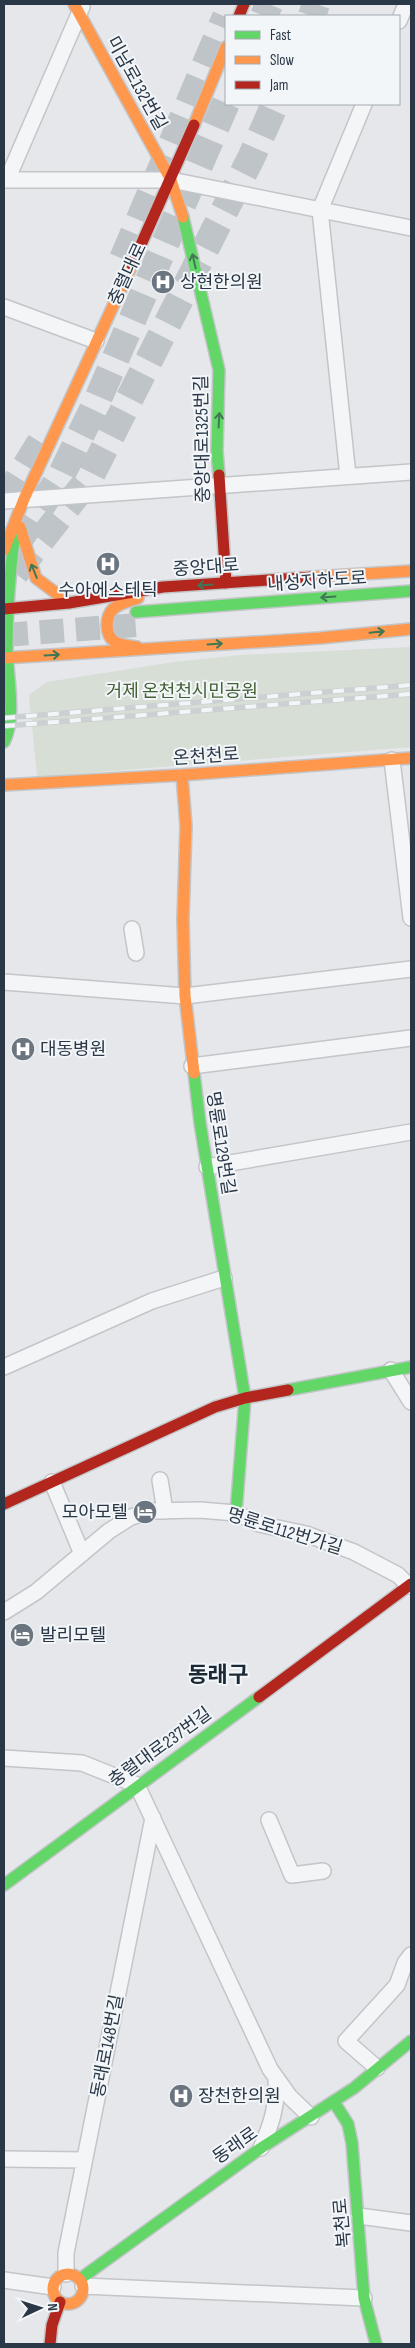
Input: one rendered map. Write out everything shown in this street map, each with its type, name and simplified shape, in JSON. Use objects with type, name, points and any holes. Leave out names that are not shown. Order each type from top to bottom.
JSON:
[{"type":"main road","name":"미남로132번길","points":[[79,7],[171,180]]},
{"type":"main road","name":"충렬대로","points":[[4,550],[24,499],[171,180],[225,49]]},
{"type":"main road","name":"중앙대로1325번길","points":[[171,180],[186,223],[218,370],[220,388],[217,451],[226,583]]},
{"type":"main road","points":[[17,516],[25,549],[36,578],[69,603]]},
{"type":"main road","points":[[4,742],[8,734],[10,698],[6,658],[5,609],[17,516]]},
{"type":"main road","name":"중앙대로","points":[[5,609],[69,603],[163,587],[411,571]]},
{"type":"main road","points":[[144,648],[115,641],[109,634],[106,625],[108,618],[113,609],[163,587]]},
{"type":"main road","name":"내성지하도로","points":[[136,612],[411,591]]},
{"type":"main road","points":[[6,658],[320,638],[411,629]]},
{"type":"main road","name":"온천천로","points":[[4,784],[182,775],[411,758]]},
{"type":"main road","name":"명륜로129번길","points":[[182,775],[186,826],[183,919],[185,996],[192,1066],[224,1278],[245,1398],[236,1513]]},
{"type":"main road","points":[[4,1504],[215,1407],[245,1398],[411,1367]]},
{"type":"main road","name":"충렬대로237번길","points":[[4,1885],[410,1585]]},
{"type":"main road","name":"동래로","points":[[53,2287],[55,2280],[76,2280],[261,2148],[334,2102],[411,2041]]},
{"type":"main road","name":"복천로","points":[[334,2102],[348,2124],[352,2143],[364,2298],[376,2344]]},
{"type":"main road","name":"동래로","points":[[60,2302],[68,2304],[77,2301],[82,2295],[76,2280]]},
{"type":"main road","points":[[50,2344],[52,2326],[60,2302],[54,2296],[53,2287]]},
{"type":"street","points":[[400,18],[406,4]]},
{"type":"street","points":[[79,7],[5,180],[171,180],[411,228]]},
{"type":"street","points":[[348,476],[320,210],[364,105]]},
{"type":"street","points":[[4,307],[96,341]]},
{"type":"street","points":[[4,501],[411,472]]},
{"type":"street","points":[[392,760],[411,918]]},
{"type":"street","points":[[132,929],[136,953]]},
{"type":"street","points":[[4,982],[185,996],[411,969]]},
{"type":"street","points":[[192,1066],[411,1038]]},
{"type":"street","points":[[207,1167],[411,1132]]},
{"type":"street","points":[[4,1367],[152,1301],[224,1278]]},
{"type":"street","points":[[392,1370],[411,1402]]},
{"type":"street","points":[[160,1480],[165,1511]]},
{"type":"street","points":[[52,1482],[82,1554]]},
{"type":"street","name":"명륜로112번가길","points":[[4,1612],[36,1592],[109,1531],[131,1517],[152,1511],[200,1510],[236,1513],[258,1524],[306,1534],[354,1552],[398,1575],[410,1585]]},
{"type":"street","points":[[4,1758],[82,1763],[138,1785],[276,2080],[311,2117]]},
{"type":"street","name":"동래로148번길","points":[[76,2280],[66,2253],[153,1818]]},
{"type":"street","points":[[269,1820],[292,1875],[323,1871]]},
{"type":"street","points":[[377,2068],[346,2041],[397,1985],[405,1963],[411,1955]]},
{"type":"street","points":[[261,2148],[275,2109],[277,2097],[276,2080]]},
{"type":"street","points":[[4,2159],[84,2160]]},
{"type":"street","points":[[359,2216],[411,2223]]},
{"type":"street","points":[[4,2280],[53,2287]]},
{"type":"street","points":[[76,2280],[364,2298]]},
{"type":"green space","name":"거제 온천천시민공원","points":[[411,647],[411,747],[37,777],[29,695],[47,682],[174,662],[241,655]]},
{"type":"tunnel","points":[[264,15],[269,4]]},
{"type":"tunnel","points":[[312,15],[316,4]]},
{"type":"tunnel","points":[[123,259],[225,19]]},
{"type":"tunnel","points":[[17,543],[61,476],[98,399],[225,105]]},
{"type":"tunnel","points":[[15,573],[89,479],[252,156],[275,105]]},
{"type":"tunnel","points":[[4,502],[42,440]]},
{"type":"tunnel","points":[[4,635],[137,625]]},
{"type":"railway","points":[[4,718],[411,685]]},
{"type":"railway","points":[[4,726],[411,694]]},
{"type":"traffic: fast","points":[[183,217],[219,370],[217,451],[219,475]]},
{"type":"traffic: fast","points":[[4,742],[8,732],[11,708],[7,632],[15,532]]},
{"type":"traffic: fast","points":[[136,612],[411,591]]},
{"type":"traffic: fast","points":[[194,1073],[200,1123],[245,1398],[236,1513]]},
{"type":"traffic: fast","points":[[288,1390],[411,1367]]},
{"type":"traffic: fast","points":[[4,1885],[259,1697]]},
{"type":"traffic: fast","points":[[80,2279],[261,2148],[354,2088],[411,2041]]},
{"type":"traffic: fast","points":[[334,2102],[348,2124],[352,2143],[364,2298],[376,2344]]},
{"type":"traffic: slow","points":[[74,4],[171,180],[183,217]]},
{"type":"traffic: slow","points":[[194,125],[225,49]]},
{"type":"traffic: slow","points":[[4,550],[24,499],[132,265]]},
{"type":"traffic: slow","points":[[20,527],[36,578],[69,603]]},
{"type":"traffic: slow","points":[[313,577],[411,571]]},
{"type":"traffic: slow","points":[[137,647],[114,641],[109,635],[107,621],[110,612],[115,607],[138,598]]},
{"type":"traffic: slow","points":[[4,658],[320,638],[411,629]]},
{"type":"traffic: slow","points":[[4,785],[182,775],[411,758]]},
{"type":"traffic: slow","points":[[182,775],[186,826],[183,919],[185,996],[194,1073]]},
{"type":"traffic: slow","points":[[68,2274],[79,2278],[83,2289],[79,2300],[68,2304],[57,2300],[53,2289],[57,2278],[68,2274]]},
{"type":"traffic: jam","points":[[239,15],[244,4]]},
{"type":"traffic: jam","points":[[132,265],[194,125]]},
{"type":"traffic: jam","points":[[219,475],[226,583]]},
{"type":"traffic: jam","points":[[4,609],[69,603],[163,587],[313,577]]},
{"type":"traffic: jam","points":[[4,1504],[215,1407],[245,1398],[288,1390]]},
{"type":"traffic: jam","points":[[259,1697],[411,1584]]},
{"type":"traffic: jam","points":[[50,2344],[52,2325],[60,2302]]},
{"type":"place","name":"상현한의원","points":[[163,282]]},
{"type":"place","name":"수아에스테틱","points":[[108,564]]},
{"type":"place","name":"대동병원","points":[[23,1049]]},
{"type":"place","name":"모아모텔","points":[[145,1512]]},
{"type":"place","name":"발리모텔","points":[[22,1635]]},
{"type":"place","name":"장천한의원","points":[[181,2096]]},
{"type":"district","name":"동래구","points":[[218,1674]]}]
